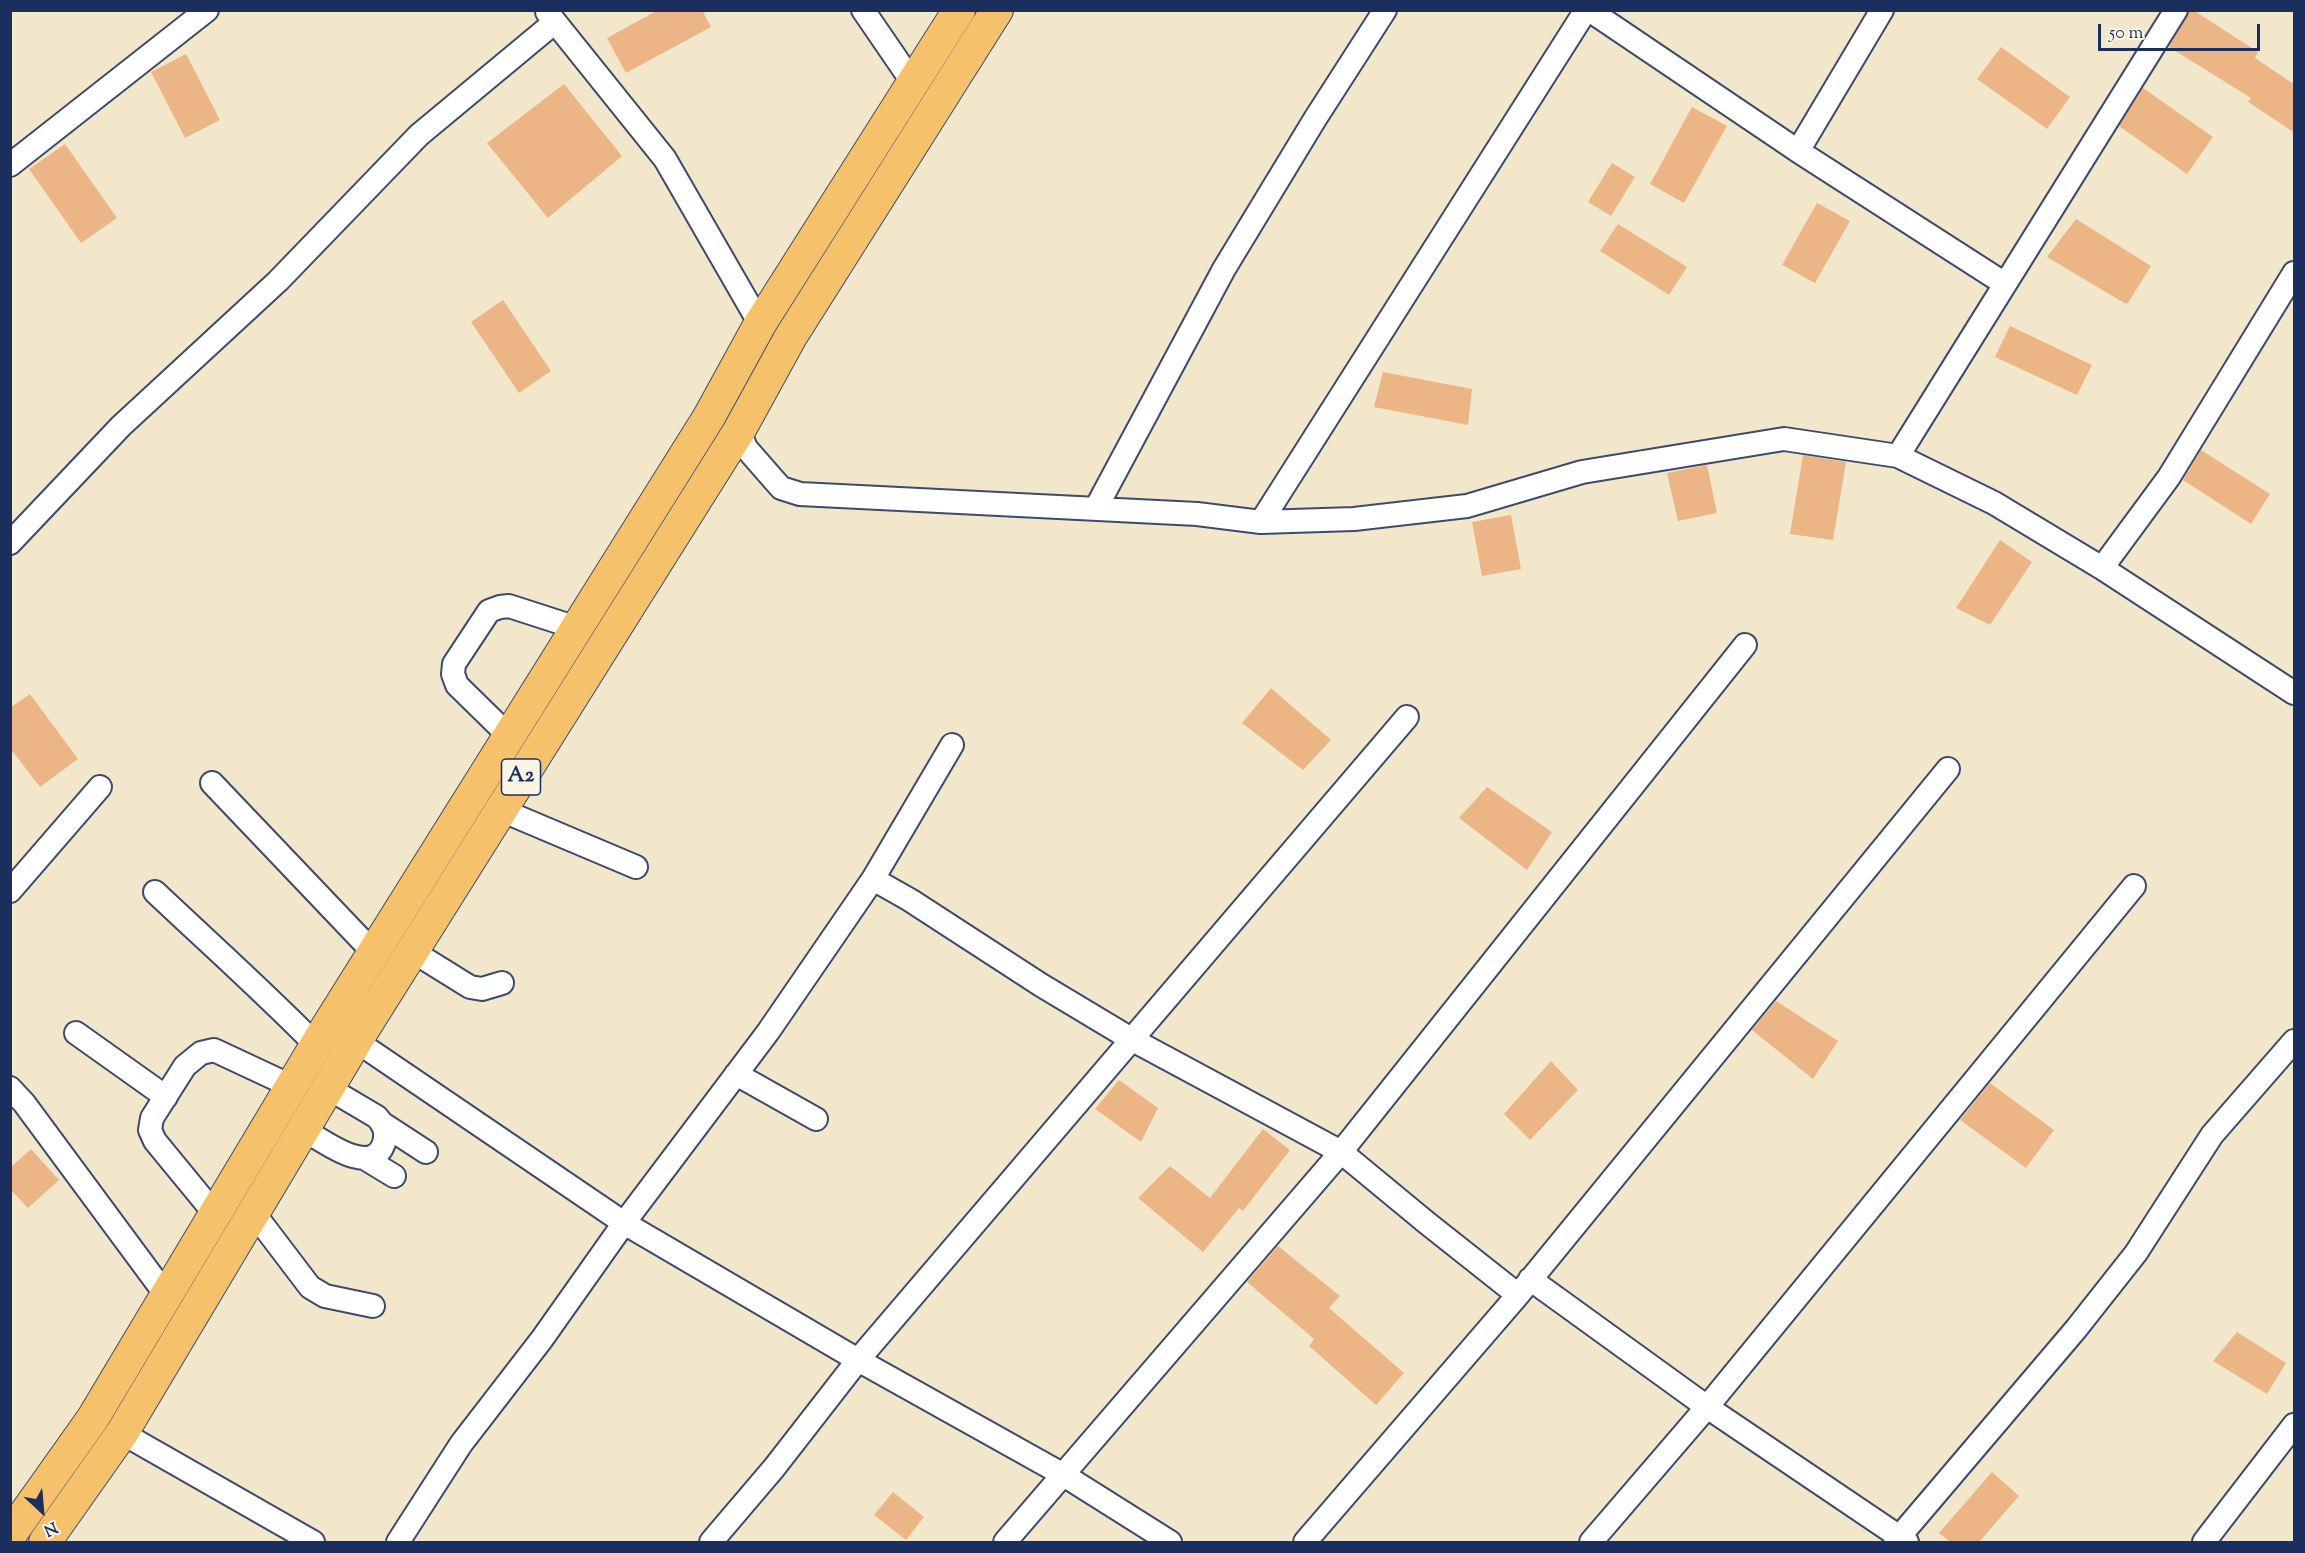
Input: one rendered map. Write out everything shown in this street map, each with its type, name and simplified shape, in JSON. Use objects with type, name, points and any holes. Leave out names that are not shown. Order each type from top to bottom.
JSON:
[{"type":"highway","name":"A2","points":[[10,1535],[93,1418],[373,952],[709,417],[760,324],[959,10]]},
{"type":"highway","name":"A2","points":[[45,1542],[122,1433],[356,1041],[739,431],[790,338],[997,10]]},
{"type":"street","points":[[10,165],[207,10]]},
{"type":"street","points":[[863,10],[913,83]]},
{"type":"street","points":[[1096,508],[1224,269],[1385,10]]},
{"type":"street","points":[[1261,522],[1588,10],[1798,151],[2005,284]]},
{"type":"street","points":[[1798,151],[1882,10]]},
{"type":"street","points":[[1898,456],[2176,10]]},
{"type":"street","points":[[10,543],[121,426],[278,281],[419,135],[550,16],[665,159],[760,324]]},
{"type":"street","points":[[2102,568],[2169,477],[2295,273]]},
{"type":"street","points":[[739,431],[746,448],[781,488],[800,494],[1197,514],[1261,522],[1354,519],[1467,506],[1582,472],[1784,439],[1898,456],[1994,503],[2102,568],[2295,693]]},
{"type":"street","points":[[509,736],[457,685],[453,674],[454,664],[489,610],[509,606],[577,628]]},
{"type":"street","points":[[1005,1542],[1341,1152],[1745,645]]},
{"type":"street","points":[[711,1542],[774,1468],[858,1360],[1407,717]]},
{"type":"street","points":[[398,1542],[461,1444],[542,1339],[624,1223],[768,1032],[873,879],[952,745]]},
{"type":"street","points":[[1305,1542],[1524,1287],[1948,769]]},
{"type":"street","points":[[212,783],[373,952]]},
{"type":"street","points":[[10,891],[100,787]]},
{"type":"street","points":[[501,810],[636,867]]},
{"type":"street","points":[[873,879],[1131,1039],[1341,1152],[1427,1223],[1707,1407],[1900,1541],[2136,1253],[2212,1135],[2295,1041]]},
{"type":"street","points":[[1591,1542],[1707,1407],[2134,886]]},
{"type":"street","points":[[155,892],[234,968],[258,987],[316,1045]]},
{"type":"street","points":[[412,951],[470,987],[482,989],[502,983]]},
{"type":"street","points":[[76,1033],[166,1096]]},
{"type":"street","points":[[356,1041],[624,1223],[858,1360],[1062,1474],[1170,1542]]},
{"type":"street","points":[[215,1214],[155,1141],[150,1130],[152,1118],[185,1066],[201,1053],[214,1050],[291,1086]]},
{"type":"street","points":[[736,1074],[816,1119]]},
{"type":"street","points":[[10,1088],[24,1103],[166,1295]]},
{"type":"street","points":[[328,1088],[426,1152]]},
{"type":"street","points":[[359,1158],[377,1153],[383,1146],[386,1135],[380,1121]]},
{"type":"street","points":[[303,1130],[394,1176]]},
{"type":"street","points":[[253,1212],[310,1287],[325,1296],[373,1306]]},
{"type":"street","points":[[2204,1542],[2295,1425]]},
{"type":"street","points":[[122,1433],[313,1542]]},
{"type":"building","points":[[658,10],[702,10],[711,27],[626,73],[607,38]]},
{"type":"building","points":[[2189,10],[2193,10],[2258,52],[2255,58],[2295,85],[2295,133],[2248,102],[2251,98],[2169,47]]},
{"type":"building","points":[[2001,47],[2070,97],[2047,129],[1977,79]]},
{"type":"building","points":[[186,54],[220,120],[185,138],[151,72]]},
{"type":"building","points":[[564,84],[622,156],[548,218],[487,143]]},
{"type":"building","points":[[2143,88],[2213,137],[2187,174],[2119,126]]},
{"type":"building","points":[[1692,107],[1727,126],[1684,203],[1650,184]]},
{"type":"building","points":[[65,144],[117,218],[81,243],[29,169]]},
{"type":"building","points":[[1612,163],[1635,177],[1611,216],[1588,202]]},
{"type":"building","points":[[1817,203],[1850,221],[1815,283],[1782,265]]},
{"type":"building","points":[[2076,219],[2151,266],[2128,303],[2126,304],[2047,257]]},
{"type":"building","points":[[1618,224],[1687,267],[1669,295],[1600,251]]},
{"type":"building","points":[[503,300],[551,371],[519,393],[471,322]]},
{"type":"building","points":[[2010,326],[2092,365],[2077,395],[1995,357]]},
{"type":"building","points":[[1383,372],[1472,389],[1468,425],[1374,407]]},
{"type":"building","points":[[2201,450],[2270,494],[2251,524],[2183,480]]},
{"type":"building","points":[[1803,455],[1846,462],[1833,540],[1790,534]]},
{"type":"building","points":[[1707,465],[1717,513],[1678,521],[1667,473]]},
{"type":"building","points":[[1511,515],[1521,569],[1482,576],[1472,522]]},
{"type":"building","points":[[2000,540],[2032,562],[1990,625],[1956,608]]},
{"type":"building","points":[[1271,688],[1331,740],[1303,770],[1242,723]]},
{"type":"building","points":[[30,694],[78,759],[40,787],[10,748],[10,708]]},
{"type":"building","points":[[1487,787],[1552,832],[1527,870],[1459,818]]},
{"type":"building","points":[[1776,1001],[1838,1041],[1813,1079],[1752,1030]]},
{"type":"building","points":[[1551,1061],[1578,1090],[1530,1140],[1504,1114]]},
{"type":"building","points":[[1119,1080],[1158,1108],[1141,1142],[1095,1109]]},
{"type":"building","points":[[1990,1083],[2054,1130],[2026,1168],[1960,1120]]},
{"type":"building","points":[[1263,1129],[1290,1150],[1243,1211],[1239,1208],[1203,1252],[1138,1198],[1170,1166],[1210,1198]]},
{"type":"building","points":[[31,1149],[59,1180],[28,1208],[10,1189],[10,1168]]},
{"type":"building","points":[[1278,1246],[1340,1296],[1329,1308],[1404,1373],[1376,1405],[1309,1346],[1314,1339],[1247,1282]]},
{"type":"building","points":[[2237,1332],[2286,1363],[2267,1394],[2213,1361]]},
{"type":"building","points":[[1992,1472],[2019,1496],[1979,1542],[1950,1542],[1939,1533]]},
{"type":"building","points":[[893,1492],[924,1517],[906,1540],[874,1515]]}]
